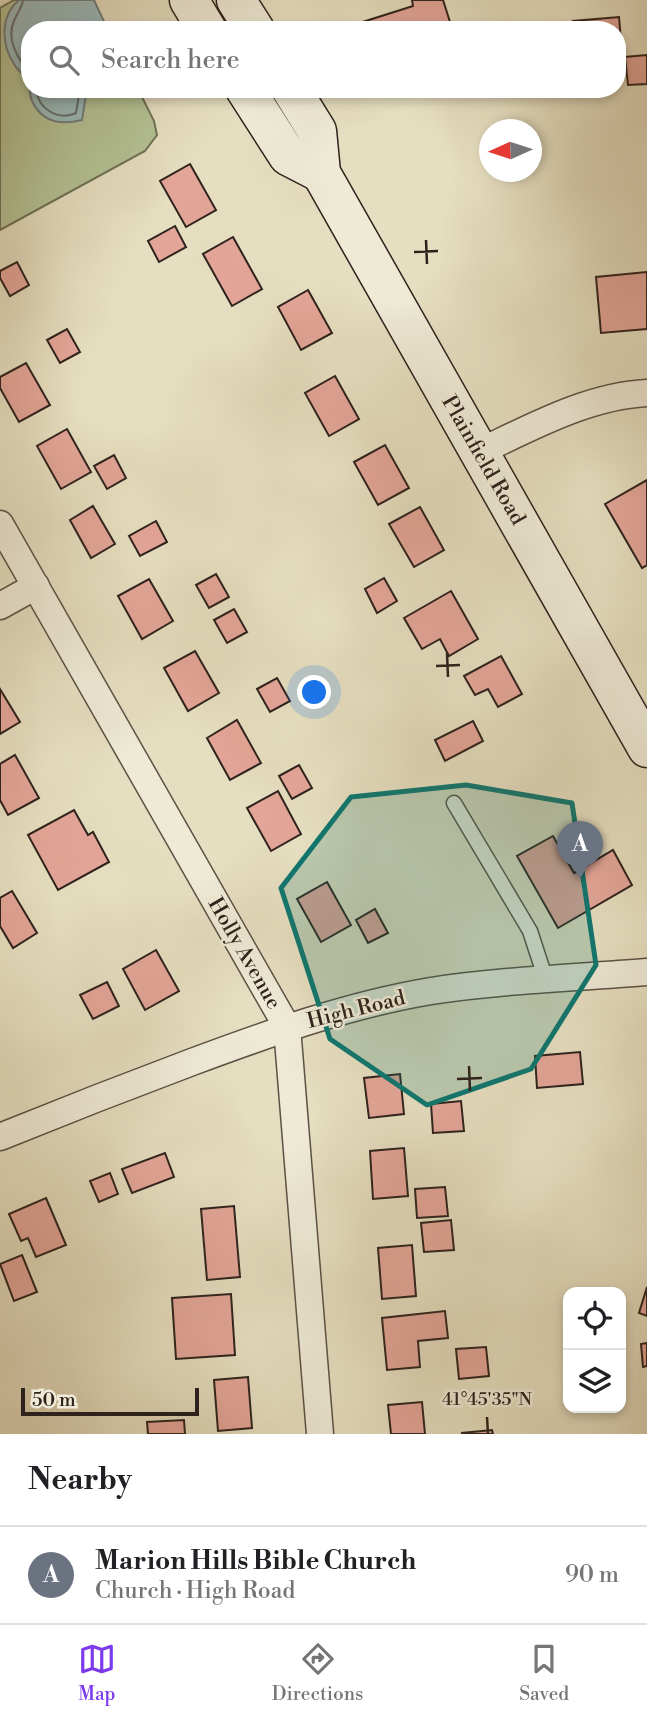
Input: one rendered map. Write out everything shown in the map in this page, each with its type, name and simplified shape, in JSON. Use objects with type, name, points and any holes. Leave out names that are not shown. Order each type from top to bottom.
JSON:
[{"type":"main road","points":[[190,0],[202,21]]},
{"type":"main road","points":[[236,0],[249,21]]},
{"type":"main road","points":[[251,98],[288,156],[321,173]]},
{"type":"main road","name":"Plainfield Road","points":[[297,98],[317,131],[321,173],[479,452],[632,709],[647,748]]},
{"type":"street","points":[[479,452],[570,411],[603,400],[647,393]]},
{"type":"street","name":"Holly Avenue","points":[[0,524],[287,1027],[320,1434]]},
{"type":"street","points":[[0,606],[36,586]]},
{"type":"street","name":"High Road","points":[[0,1137],[75,1106],[287,1027],[362,1006],[431,992],[647,972]]},
{"type":"lane","points":[[454,803],[530,931],[546,980]]},
{"type":"highlighted area","points":[[466,785],[572,803],[596,965],[531,1069],[427,1105],[330,1039],[281,888],[351,797]]},
{"type":"green space","points":[[14,0],[86,0],[47,21],[21,21],[21,98],[142,98],[154,121],[157,135],[145,151],[0,230],[0,8]]},
{"type":"water","points":[[19,0],[94,0],[104,21],[21,21],[21,73],[10,56],[5,39],[8,14]]},
{"type":"water","points":[[31,98],[86,98],[82,120],[67,122],[47,118]]},
{"type":"building","points":[[412,0],[443,0],[450,21],[366,21],[413,6]]},
{"type":"building","points":[[619,17],[619,21],[573,21]]},
{"type":"building","points":[[647,55],[647,84],[628,85],[626,57]]},
{"type":"building","points":[[190,164],[216,210],[186,227],[160,181]]},
{"type":"building","points":[[175,226],[186,247],[159,262],[148,241]]},
{"type":"building","points":[[233,237],[262,289],[232,306],[203,254]]},
{"type":"building","points":[[17,262],[29,285],[10,296],[0,278],[0,271]]},
{"type":"building","points":[[647,272],[647,329],[601,333],[596,277]]},
{"type":"building","points":[[308,290],[332,333],[301,350],[278,307]]},
{"type":"building","points":[[67,329],[80,352],[60,363],[47,340]]},
{"type":"building","points":[[26,363],[50,405],[19,422],[0,388],[0,377]]},
{"type":"building","points":[[335,376],[359,419],[329,436],[305,393]]},
{"type":"building","points":[[67,429],[91,472],[61,489],[37,446]]},
{"type":"building","points":[[385,445],[409,488],[378,505],[354,462]]},
{"type":"building","points":[[114,455],[126,478],[107,489],[94,466]]},
{"type":"building","points":[[647,480],[647,565],[642,568],[605,504]]},
{"type":"building","points":[[93,506],[115,544],[91,558],[70,520]]},
{"type":"building","points":[[420,507],[444,550],[414,567],[389,524]]},
{"type":"building","points":[[156,521],[167,542],[140,556],[129,536]]},
{"type":"building","points":[[216,574],[229,597],[209,608],[196,585]]},
{"type":"building","points":[[384,578],[397,601],[377,613],[365,589]]},
{"type":"building","points":[[149,579],[173,621],[142,639],[118,596]]},
{"type":"building","points":[[451,591],[478,639],[449,656],[440,639],[422,649],[404,618]]},
{"type":"building","points":[[234,609],[247,632],[227,643],[214,620]]},
{"type":"building","points":[[195,651],[219,693],[188,711],[164,668]]},
{"type":"building","points":[[501,656],[522,694],[498,707],[488,689],[475,695],[464,676]]},
{"type":"building","points":[[277,678],[290,701],[270,712],[257,689]]},
{"type":"building","points":[[0,689],[20,722],[0,734]]},
{"type":"building","points":[[237,720],[261,763],[230,780],[207,738]]},
{"type":"building","points":[[473,721],[483,741],[445,761],[435,740]]},
{"type":"building","points":[[15,755],[39,798],[8,815],[0,800],[0,764]]},
{"type":"building","points":[[299,765],[312,788],[292,799],[279,776]]},
{"type":"building","points":[[278,791],[301,834],[271,851],[247,808]]},
{"type":"building","points":[[74,810],[88,835],[93,832],[109,862],[58,890],[28,835]]},
{"type":"building","points":[[553,836],[574,873],[613,850],[632,885],[558,928],[517,856]]},
{"type":"building","points":[[327,882],[351,925],[321,942],[297,899]]},
{"type":"building","points":[[12,891],[37,933],[13,948],[0,926],[0,898]]},
{"type":"building","points":[[375,909],[388,933],[368,943],[356,920]]},
{"type":"building","points":[[156,950],[179,991],[145,1010],[123,969]]},
{"type":"building","points":[[107,982],[119,1006],[93,1019],[80,995]]},
{"type":"building","points":[[580,1052],[583,1084],[537,1088],[535,1056]]},
{"type":"building","points":[[400,1074],[404,1114],[369,1118],[364,1078]]},
{"type":"building","points":[[461,1101],[464,1131],[433,1133],[431,1104]]},
{"type":"building","points":[[404,1148],[408,1196],[373,1199],[370,1151]]},
{"type":"building","points":[[165,1153],[174,1177],[132,1193],[122,1169]]},
{"type":"building","points":[[110,1173],[118,1194],[99,1202],[90,1181]]},
{"type":"building","points":[[445,1187],[448,1216],[417,1218],[415,1189]]},
{"type":"building","points":[[46,1198],[66,1245],[36,1257],[28,1238],[21,1241],[9,1214]]},
{"type":"building","points":[[234,1206],[240,1277],[207,1280],[201,1209]]},
{"type":"building","points":[[451,1220],[454,1250],[424,1252],[421,1223]]},
{"type":"building","points":[[412,1245],[416,1296],[382,1299],[378,1248]]},
{"type":"building","points":[[22,1255],[37,1292],[14,1301],[0,1264]]},
{"type":"building","points":[[647,1287],[647,1316],[639,1313]]},
{"type":"building","points":[[231,1294],[235,1355],[176,1359],[172,1298]]},
{"type":"building","points":[[445,1311],[448,1338],[418,1341],[420,1367],[387,1370],[382,1318]]},
{"type":"building","points":[[647,1343],[647,1366],[643,1367],[641,1344]]},
{"type":"building","points":[[486,1347],[489,1376],[459,1379],[456,1349]]},
{"type":"building","points":[[248,1377],[252,1428],[218,1431],[214,1380]]},
{"type":"building","points":[[422,1402],[425,1434],[391,1434],[388,1405]]},
{"type":"building","points":[[184,1420],[185,1434],[148,1434],[147,1422]]},
{"type":"building","points":[[492,1430],[493,1434],[462,1434],[462,1433]]},
{"type":"place","name":"Marion Hills Bible Church","points":[[580,879]]}]
